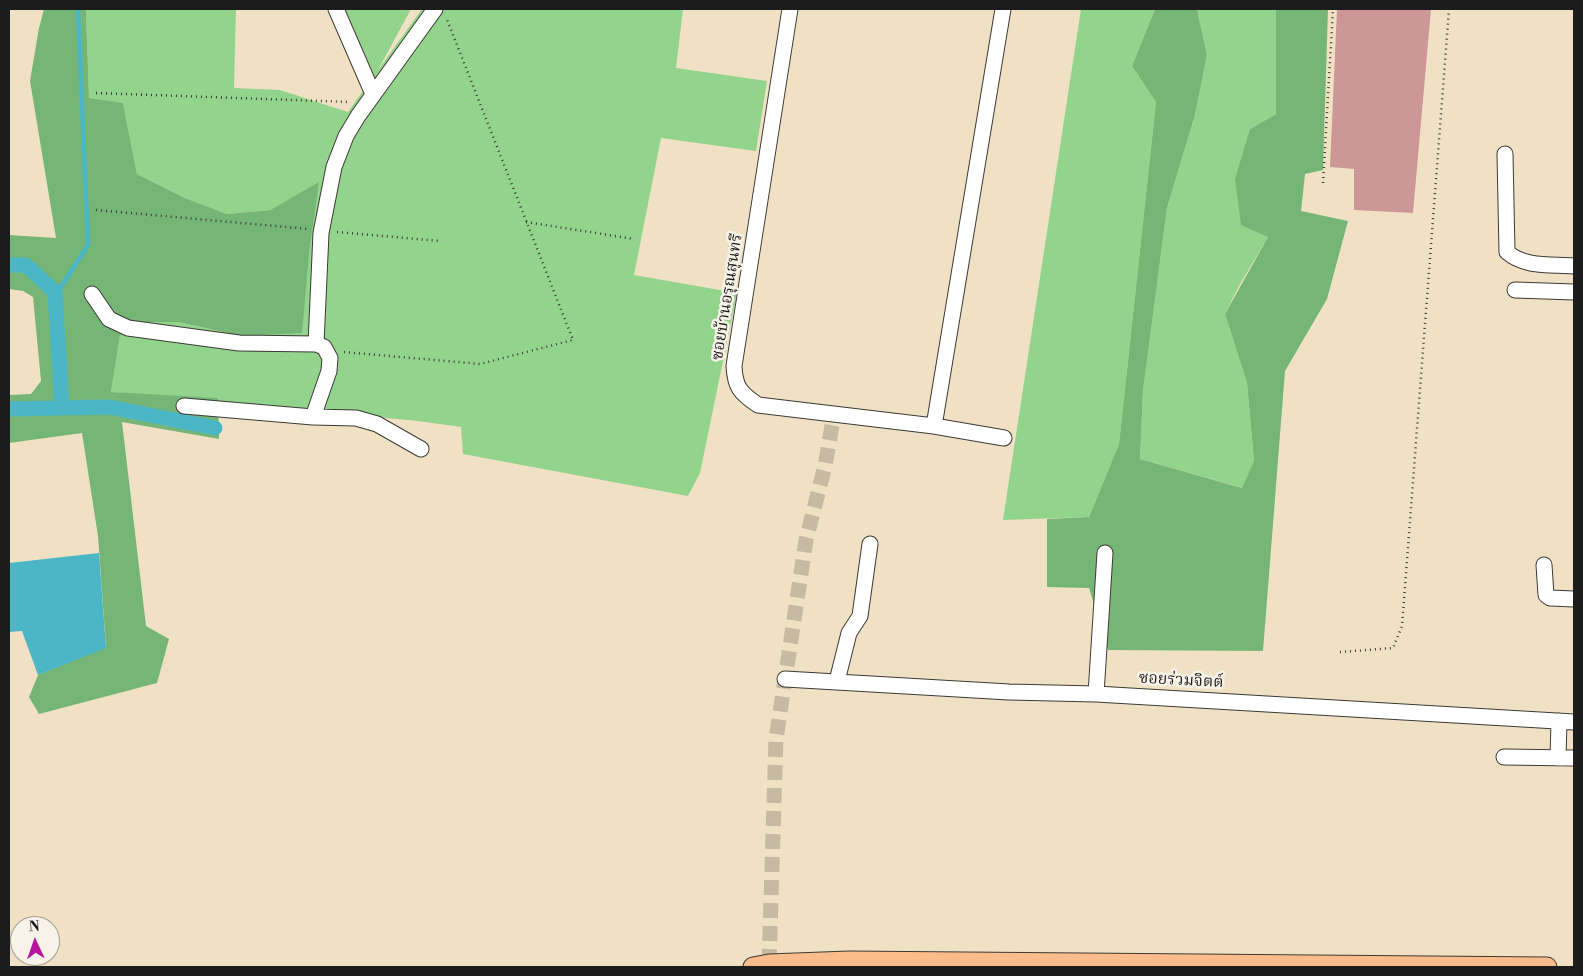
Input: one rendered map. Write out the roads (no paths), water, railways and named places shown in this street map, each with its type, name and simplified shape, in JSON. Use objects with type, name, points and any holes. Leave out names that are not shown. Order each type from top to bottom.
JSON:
[{"type":"main road","points":[[753,967],[769,964],[1547,967]]},
{"type":"street","points":[[336,9],[370,98]]},
{"type":"street","points":[[313,416],[329,371],[330,358],[322,347],[321,230],[334,167],[346,136],[370,98],[435,9]]},
{"type":"street","name":"ซอยบ้านอรุณสุนทรี","points":[[790,9],[734,366],[735,384],[747,398],[758,405],[934,426],[1004,438]]},
{"type":"street","points":[[934,426],[1003,9]]},
{"type":"street","points":[[1505,154],[1508,252],[1513,257],[1530,263],[1574,266]]},
{"type":"street","points":[[1515,290],[1574,292]]},
{"type":"street","points":[[92,294],[109,319],[128,328],[239,343],[322,347]]},
{"type":"street","points":[[184,406],[356,418],[377,424],[421,449]]},
{"type":"street","points":[[837,681],[850,633],[860,616],[870,544]]},
{"type":"street","points":[[1096,694],[1104,553]]},
{"type":"street","points":[[1544,565],[1546,595],[1550,598],[1574,600]]},
{"type":"street","name":"ซอยร่วมจิตต์","points":[[785,679],[1009,692],[1096,694],[1567,721]]},
{"type":"street","points":[[1558,758],[1567,721]]},
{"type":"street","points":[[1504,758],[1574,758]]},
{"type":"water","points":[[99,553],[106,648],[38,675],[22,631],[9,632],[9,563]]},
{"type":"waterway","points":[[56,295],[88,245],[78,9]]},
{"type":"waterway","points":[[9,265],[26,265],[55,292],[62,408]]},
{"type":"waterway","points":[[9,409],[109,407],[215,428]]},
{"type":"tunnel","points":[[769,964],[776,739],[806,540],[825,466],[834,414]]}]
